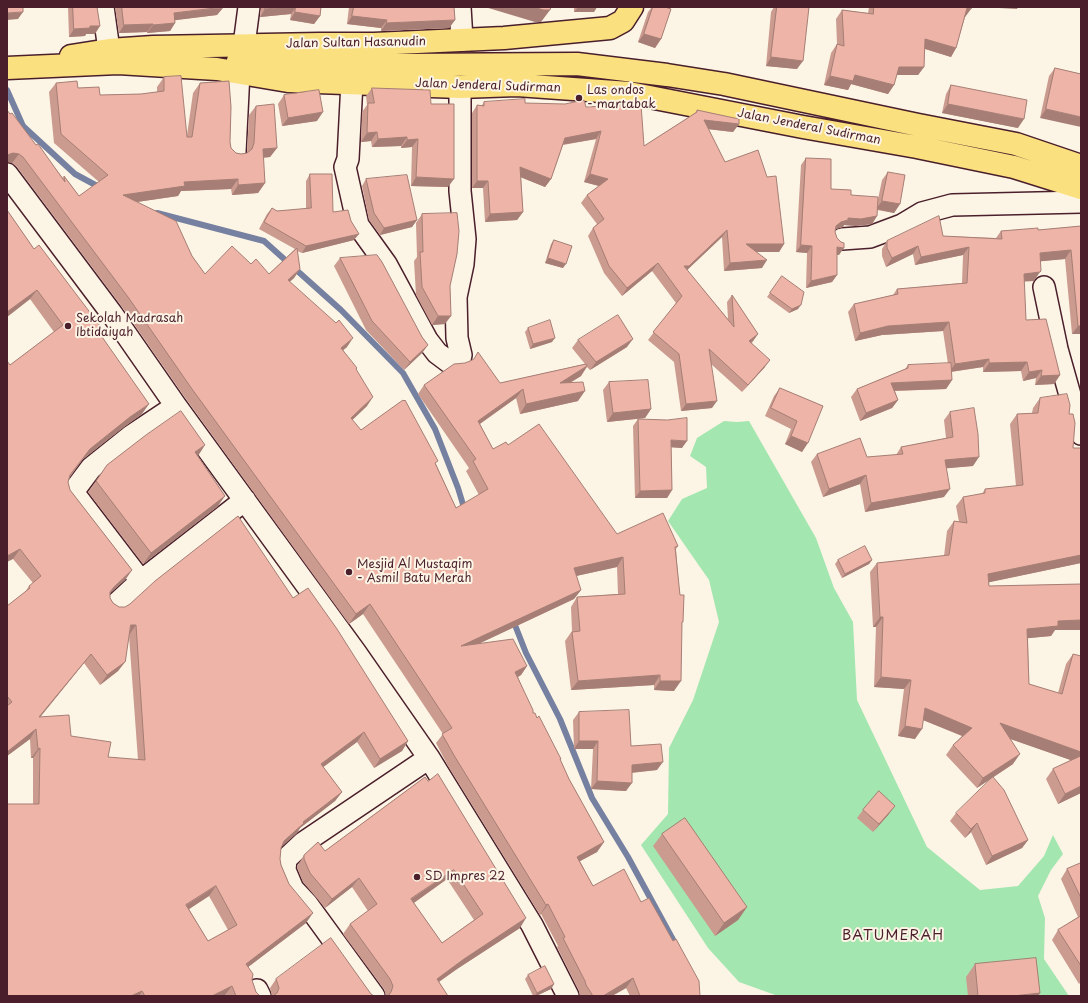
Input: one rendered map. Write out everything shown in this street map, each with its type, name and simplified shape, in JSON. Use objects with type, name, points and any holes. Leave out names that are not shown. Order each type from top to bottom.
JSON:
[{"type":"main road","name":"Jalan Sultan Hasanudin","points":[[104,53],[153,47],[374,44],[504,38],[610,28],[623,21],[632,7]]},
{"type":"main road","points":[[70,60],[104,53]]},
{"type":"main road","name":"Jalan Jenderal Sudirman","points":[[104,53],[398,65],[577,64],[667,75],[724,84],[1016,144],[1081,166]]},
{"type":"main road","name":"Jalan Jenderal Sudirman","points":[[7,57],[217,69],[288,81],[352,82],[460,87],[517,85],[629,93],[803,127],[917,147],[1014,167],[1081,188]]},
{"type":"main road","name":"Jalan Jenderal Sudirman","points":[[7,68],[70,60]]},
{"type":"main road","points":[[460,87],[463,64]]},
{"type":"street","points":[[103,7],[104,53]]},
{"type":"street","points":[[244,45],[249,7]]},
{"type":"street","points":[[460,7],[462,40]]},
{"type":"street","points":[[235,152],[239,72]]},
{"type":"street","points":[[352,82],[348,159],[345,167],[358,225],[386,264],[427,340],[437,353],[449,362],[457,361],[460,359],[461,355],[457,338],[456,297],[464,264],[465,239],[460,191],[460,87]]},
{"type":"street","points":[[7,174],[112,314],[176,406],[356,653],[429,758],[532,925],[568,996]]},
{"type":"street","points":[[842,239],[870,237],[902,225],[922,212],[952,205],[1081,202]]},
{"type":"street","points":[[1044,287],[1057,349],[1081,434]]},
{"type":"street","points":[[141,581],[73,492],[91,468],[131,436],[176,406]]},
{"type":"street","points":[[114,605],[141,581],[245,500]]},
{"type":"street","points":[[374,996],[306,904],[293,890],[285,870],[286,859],[303,843],[429,758]]},
{"type":"green space","points":[[724,421],[749,421],[816,538],[834,588],[853,622],[857,700],[927,847],[980,890],[1018,886],[1044,856],[1053,835],[1063,854],[1051,870],[1038,896],[1045,918],[1044,959],[1069,996],[778,996],[739,982],[708,948],[641,845],[668,814],[669,748],[693,700],[719,622],[709,580],[668,521],[682,499],[707,488],[706,467],[690,456],[697,438]]},
{"type":"building","points":[[7,7],[23,7],[23,12],[7,13]]},
{"type":"building","points":[[73,7],[97,7],[100,26],[74,29]]},
{"type":"building","points":[[122,7],[223,7],[174,13],[175,23],[124,25]]},
{"type":"building","points":[[266,7],[288,7],[265,9]]},
{"type":"building","points":[[296,7],[321,7],[320,16],[295,12]]},
{"type":"building","points":[[354,7],[454,7],[455,20],[386,23],[387,20],[352,16]]},
{"type":"building","points":[[533,7],[551,7],[550,10],[544,10]]},
{"type":"building","points":[[653,7],[665,7],[671,9],[661,39],[644,34]]},
{"type":"building","points":[[777,7],[809,7],[803,61],[771,57]]},
{"type":"building","points":[[874,7],[972,7],[971,9],[967,8],[956,48],[925,39],[924,67],[899,67],[894,85],[855,75],[853,81],[830,76],[837,44],[844,46],[842,10],[873,14]]},
{"type":"building","points":[[1055,68],[1081,74],[1081,117],[1046,109]]},
{"type":"building","points":[[181,76],[187,137],[192,137],[200,83],[229,81],[231,107],[230,142],[231,148],[236,153],[247,153],[252,149],[254,143],[256,106],[274,104],[277,148],[263,149],[265,183],[238,185],[238,179],[184,182],[185,186],[123,195],[176,221],[192,256],[205,274],[232,246],[251,264],[256,259],[269,274],[297,248],[300,269],[288,280],[336,323],[339,320],[353,338],[341,348],[357,368],[356,369],[373,397],[351,418],[361,430],[405,400],[438,461],[435,463],[456,508],[488,489],[473,461],[476,459],[424,385],[454,364],[465,363],[474,359],[478,352],[500,383],[586,364],[587,366],[560,383],[583,382],[585,391],[526,404],[523,389],[478,421],[493,449],[506,442],[508,445],[539,424],[617,534],[663,513],[678,546],[675,547],[680,595],[684,595],[681,681],[660,681],[660,675],[578,681],[572,632],[580,631],[577,597],[625,594],[623,557],[574,568],[581,590],[461,646],[513,639],[527,666],[515,672],[533,710],[533,713],[535,713],[537,718],[539,716],[561,759],[569,779],[604,842],[577,857],[593,886],[624,869],[641,902],[649,898],[673,941],[676,939],[699,981],[700,996],[640,996],[633,978],[603,996],[593,996],[563,938],[565,937],[548,904],[546,905],[442,734],[452,728],[370,604],[356,614],[192,389],[128,297],[23,157],[19,154],[13,153],[7,155],[7,110],[10,114],[12,113],[36,145],[38,144],[65,182],[64,176],[79,196],[108,175],[61,134],[56,83],[77,81],[78,88],[99,87],[100,95],[141,94],[164,91],[164,77]]},
{"type":"building","points":[[951,85],[1027,100],[1024,119],[948,104]]},
{"type":"building","points":[[372,88],[430,90],[431,104],[454,104],[454,179],[416,177],[418,139],[407,140],[407,137],[378,139],[377,132],[367,133],[368,103],[374,103]]},
{"type":"building","points":[[319,90],[323,112],[288,118],[284,95]]},
{"type":"building","points":[[525,99],[525,103],[565,104],[584,100],[586,107],[641,104],[644,146],[697,112],[697,110],[739,119],[739,124],[704,120],[725,162],[758,150],[767,177],[776,176],[784,244],[746,244],[767,260],[730,263],[727,230],[689,266],[684,266],[734,327],[732,295],[758,334],[749,341],[770,360],[748,385],[709,349],[717,401],[686,404],[679,354],[653,332],[682,296],[658,263],[627,288],[609,266],[593,228],[604,219],[587,195],[608,179],[590,174],[601,131],[565,138],[551,179],[520,167],[523,212],[490,214],[488,181],[477,181],[477,105],[484,106],[484,102]]},
{"type":"building","points":[[806,158],[831,159],[831,189],[851,190],[851,195],[878,197],[877,216],[861,219],[848,218],[848,220],[841,222],[836,226],[835,232],[837,238],[844,243],[844,248],[837,247],[837,275],[811,281],[812,246],[801,245]]},
{"type":"building","points":[[888,172],[905,175],[900,204],[882,201]]},
{"type":"building","points":[[310,174],[332,174],[333,212],[348,210],[351,221],[359,234],[306,246],[264,222],[272,208],[277,211],[311,208]]},
{"type":"building","points":[[407,175],[417,220],[384,228],[374,213],[366,179]]},
{"type":"building","points":[[7,210],[34,249],[39,245],[104,331],[100,334],[149,404],[90,449],[70,475],[68,482],[70,490],[132,570],[110,592],[110,598],[113,603],[119,607],[125,607],[130,604],[155,581],[238,516],[293,598],[308,588],[337,629],[408,741],[380,759],[364,732],[321,764],[342,792],[303,822],[304,823],[284,841],[281,848],[280,859],[289,884],[313,913],[246,964],[253,974],[252,980],[256,992],[260,996],[236,996],[232,986],[212,996],[145,996],[142,991],[131,996],[7,996],[7,804],[39,804],[40,748],[38,749],[36,729],[7,752],[7,706],[12,702],[7,696],[7,606],[30,588],[29,586],[41,576],[20,549],[7,556],[7,361],[10,365],[63,325],[37,290],[7,312]],"holes":[[[131,625],[136,625],[145,760],[108,757],[111,742],[71,736],[69,715],[39,717],[91,654],[107,675],[125,662]],[[216,886],[237,925],[208,941],[186,905]]]},
{"type":"building","points":[[457,213],[459,231],[457,254],[450,286],[451,316],[438,316],[422,287],[420,252],[423,252],[422,214]]},
{"type":"building","points":[[939,216],[943,236],[1002,239],[1001,231],[1038,228],[1038,230],[1081,226],[1081,326],[1078,326],[1071,250],[1040,253],[1041,271],[1024,274],[1026,320],[1046,319],[1060,375],[1041,376],[1042,370],[1029,372],[1027,362],[989,363],[989,359],[955,364],[949,322],[888,326],[860,333],[854,304],[898,294],[897,289],[967,283],[969,247],[921,257],[918,246],[892,258],[887,248],[887,241]]},
{"type":"building","points":[[554,240],[572,246],[566,264],[548,258]]},
{"type":"building","points":[[377,255],[422,337],[428,345],[410,362],[372,321],[340,258]]},
{"type":"building","points":[[782,276],[804,292],[801,305],[792,309],[770,293]]},
{"type":"building","points":[[618,315],[633,339],[596,362],[578,340]]},
{"type":"building","points":[[550,320],[555,338],[533,344],[528,328]]},
{"type":"building","points":[[951,363],[952,380],[891,383],[898,400],[866,413],[857,389],[908,368],[908,365]]},
{"type":"building","points":[[648,380],[651,409],[613,413],[609,382]]},
{"type":"building","points":[[780,388],[823,406],[808,443],[791,436],[797,421],[771,408]]},
{"type":"building","points":[[1067,394],[1070,405],[1069,414],[1073,414],[1075,423],[1073,448],[1081,448],[1081,555],[988,574],[989,586],[1081,584],[1081,620],[1058,621],[1058,626],[1027,629],[1029,684],[1062,694],[1073,654],[1081,656],[1081,752],[1000,723],[1020,754],[983,778],[953,745],[972,728],[925,708],[922,729],[905,726],[911,680],[881,677],[883,617],[880,617],[877,563],[949,555],[954,521],[967,523],[963,497],[985,493],[985,489],[1023,485],[1017,414],[1038,413],[1040,398]]},
{"type":"building","points":[[974,408],[978,434],[979,457],[945,460],[950,489],[871,503],[866,475],[829,489],[817,454],[860,438],[867,457],[903,454],[901,447],[953,437],[950,412]]},
{"type":"building","points":[[181,411],[205,445],[195,452],[225,496],[151,553],[96,481],[107,465],[146,435]]},
{"type":"building","points":[[687,418],[687,441],[671,440],[672,490],[640,491],[638,419],[667,420]]},
{"type":"building","points":[[865,546],[872,560],[845,574],[838,560]]},
{"type":"building","points":[[629,710],[631,746],[661,744],[663,762],[632,765],[632,783],[597,781],[598,741],[579,741],[579,712]]},
{"type":"building","points":[[1081,756],[1081,786],[1065,794],[1053,769]]},
{"type":"building","points":[[438,774],[526,918],[464,959],[437,979],[448,996],[388,996],[393,986],[390,979],[350,924],[377,904],[359,878],[332,899],[310,873],[304,859],[304,855],[318,842],[325,851],[425,777],[428,781]],"holes":[[[454,870],[483,914],[442,943],[411,899]]]},
{"type":"building","points":[[993,777],[1004,790],[1028,840],[992,856],[977,823],[971,829],[956,813]]},
{"type":"building","points":[[879,791],[895,806],[879,824],[863,810]]},
{"type":"building","points":[[685,818],[747,907],[724,923],[662,834]]},
{"type":"building","points":[[1081,863],[1081,898],[1067,869]]},
{"type":"building","points":[[1081,916],[1081,966],[1058,930]]},
{"type":"building","points":[[331,938],[371,994],[374,996],[273,996],[277,993],[279,988],[276,979]]},
{"type":"building","points":[[1036,958],[1040,993],[1013,996],[978,996],[975,964]]},
{"type":"building","points":[[545,966],[554,984],[537,993],[528,975]]},
{"type":"waterway","points":[[7,90],[23,126],[75,174],[101,188]]},
{"type":"waterway","points":[[157,213],[264,241],[341,310],[403,373],[435,429],[458,488],[465,511]]},
{"type":"waterway","points":[[513,620],[526,653],[560,719],[592,798],[628,857],[677,947]]},
{"type":"place","name":"Las ondos - martabak","points":[[579,98]]},
{"type":"place","name":"Sekolah Madrasah Ibtidaiyah","points":[[68,326]]},
{"type":"place","name":"Mesjid Al Mustaqim - Asmil Batu Merah","points":[[349,572]]},
{"type":"place","name":"SD Impres 22","points":[[417,877]]},
{"type":"district","name":"BATUMERAH","points":[[893,936]]}]
